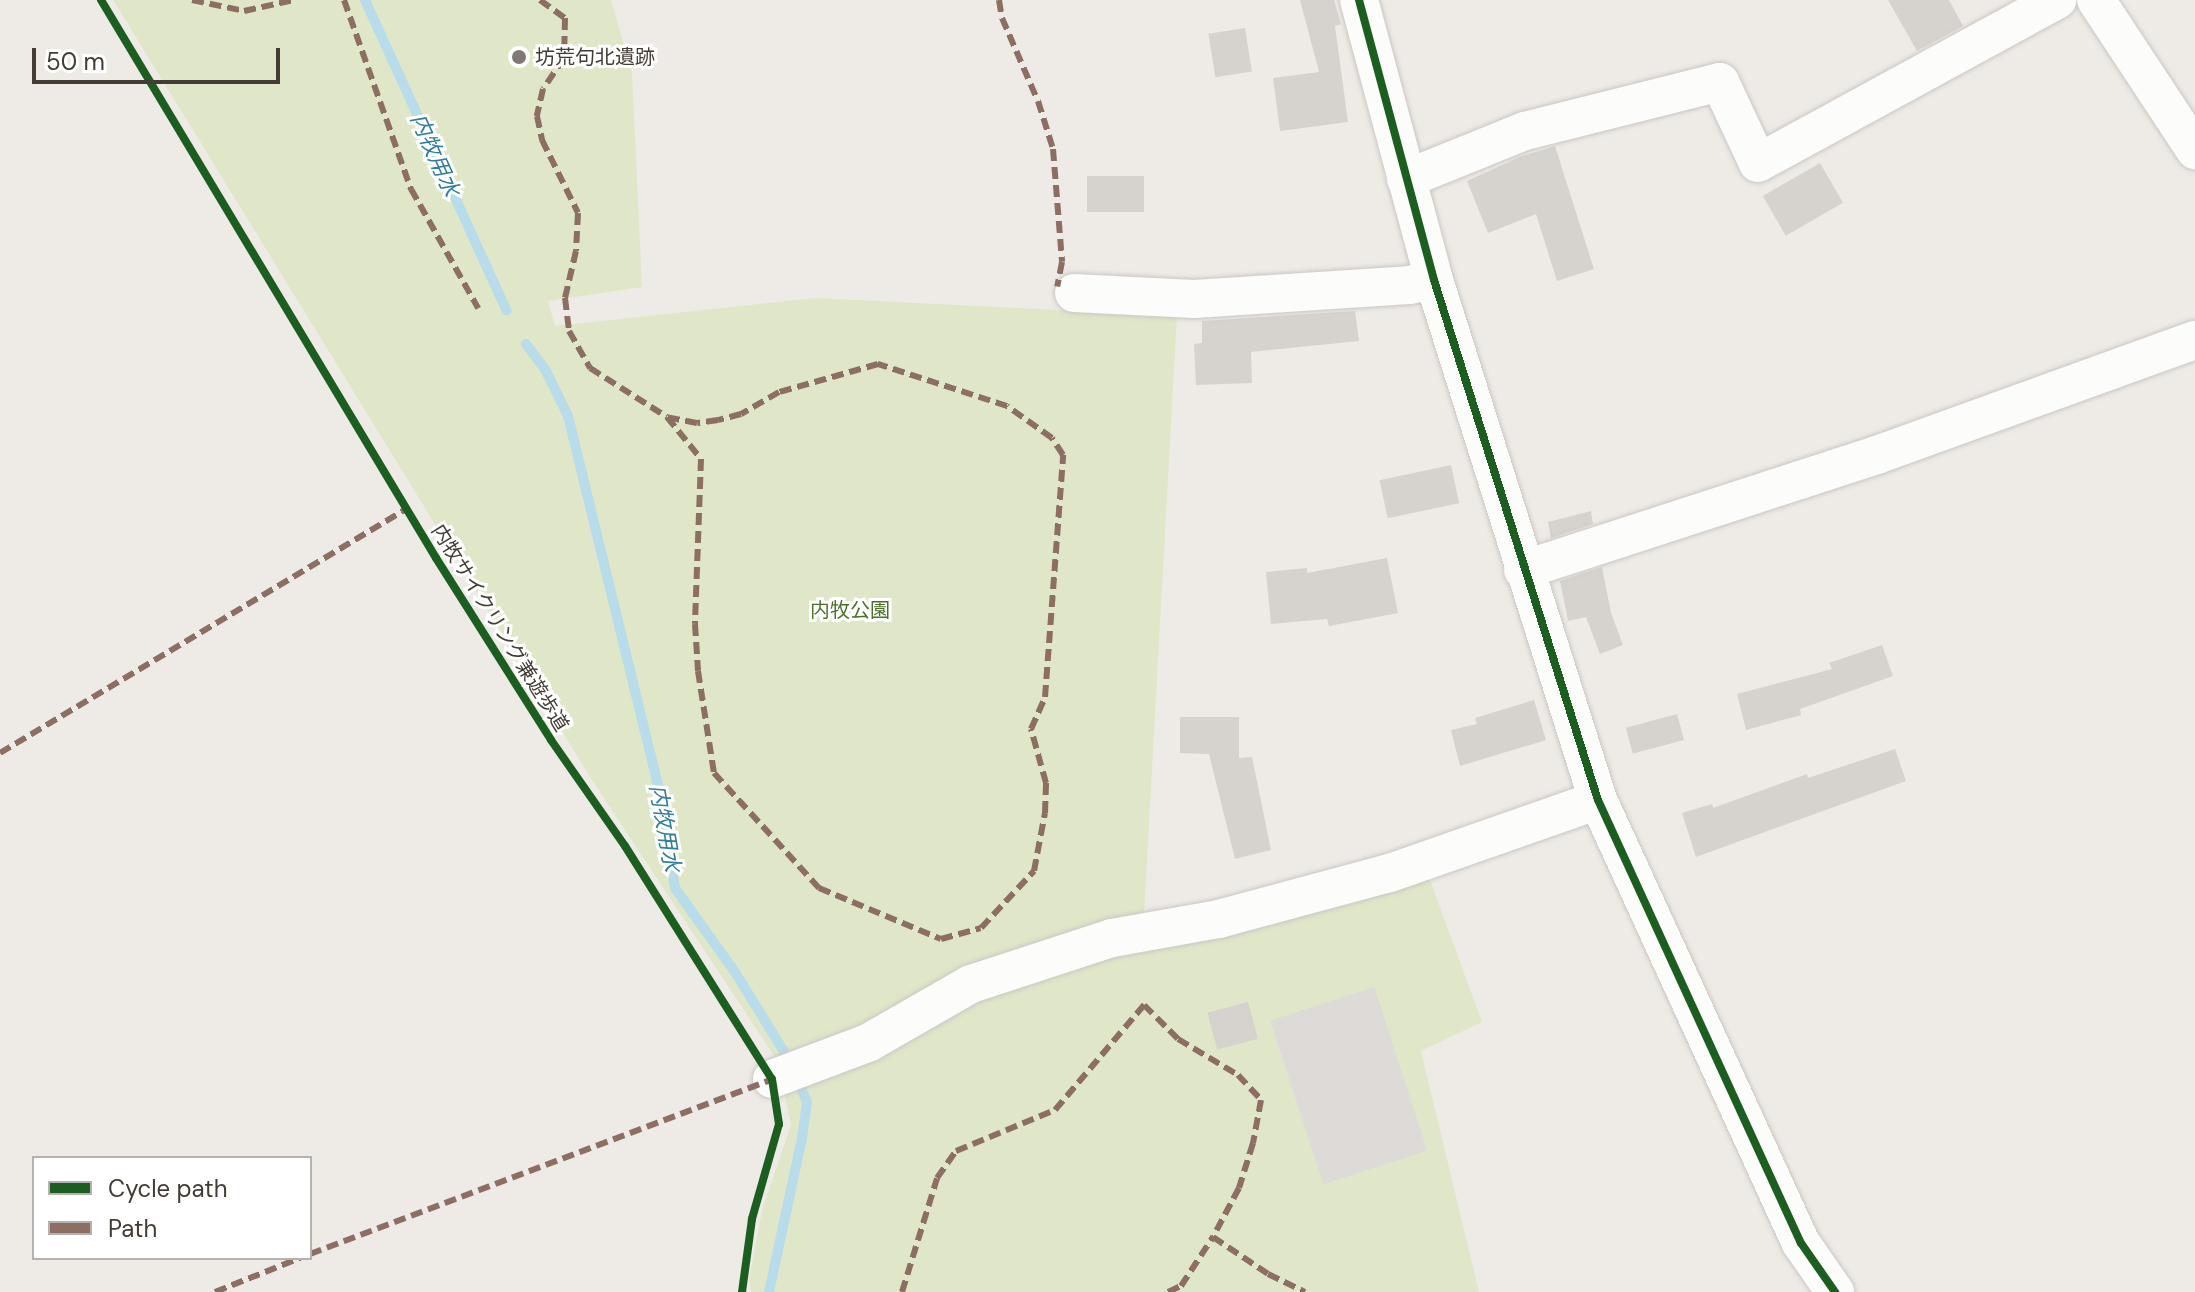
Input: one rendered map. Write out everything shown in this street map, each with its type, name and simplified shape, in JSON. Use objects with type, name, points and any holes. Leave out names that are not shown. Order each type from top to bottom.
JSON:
[{"type":"street","points":[[1359,0],[1434,280],[1598,800],[1801,1243],[1835,1292]]},
{"type":"street","points":[[1406,179],[1525,131],[1720,82],[1758,163],[2057,0]]},
{"type":"street","points":[[2096,0],[2195,150]]},
{"type":"street","points":[[1074,293],[1194,299],[1409,285],[1434,280]]},
{"type":"street","points":[[1523,570],[1877,455],[2195,340]]},
{"type":"street","points":[[787,1073],[868,1043],[971,984],[1112,938],[1219,919],[1390,873],[1598,800]]},
{"type":"green space","name":"内牧公園","points":[[113,0],[611,0],[632,73],[642,287],[548,301],[555,326],[816,298],[1177,316],[1143,932],[1423,861],[1482,1022],[1421,1051],[1479,1292],[751,1292],[749,1280],[762,1210],[791,1125],[778,1062],[592,780]]},
{"type":"shaded area","points":[[1374,987],[1427,1151],[1323,1184],[1270,1021]]},
{"type":"building","points":[[1300,0],[1334,0],[1341,24],[1335,26],[1348,122],[1280,131],[1273,78],[1319,72]]},
{"type":"building","points":[[1888,0],[1949,0],[1963,26],[1917,51]]},
{"type":"building","points":[[1245,28],[1252,71],[1215,77],[1208,34]]},
{"type":"building","points":[[1555,146],[1594,269],[1557,281],[1536,214],[1488,233],[1467,181],[1522,156]]},
{"type":"building","points":[[1820,163],[1843,203],[1786,236],[1763,196]]},
{"type":"building","points":[[1087,176],[1144,176],[1144,212],[1087,212]]},
{"type":"building","points":[[1355,311],[1359,341],[1251,352],[1252,383],[1196,385],[1194,344],[1202,343],[1202,321]]},
{"type":"building","points":[[1451,465],[1459,503],[1388,518],[1380,480]]},
{"type":"building","points":[[1591,511],[1593,524],[1551,538],[1548,522]]},
{"type":"building","points":[[1387,558],[1398,613],[1329,626],[1327,619],[1271,624],[1266,572],[1307,568],[1307,573]]},
{"type":"building","points":[[1602,567],[1611,613],[1623,645],[1600,654],[1586,617],[1568,621],[1560,581]]},
{"type":"building","points":[[1882,645],[1893,676],[1800,709],[1801,715],[1746,730],[1737,694],[1832,669],[1829,663]]},
{"type":"building","points":[[1534,700],[1546,740],[1460,766],[1451,730],[1477,724],[1475,718]]},
{"type":"building","points":[[1677,714],[1684,740],[1633,754],[1626,728]]},
{"type":"building","points":[[1180,717],[1239,717],[1239,758],[1252,757],[1271,850],[1235,859],[1209,754],[1180,753]]},
{"type":"building","points":[[1895,749],[1906,781],[1696,857],[1682,813],[1712,804],[1713,808],[1807,774],[1808,778]]},
{"type":"building","points":[[1248,1002],[1258,1039],[1217,1050],[1207,1013]]},
{"type":"waterway","name":"内牧用水","points":[[365,0],[506,310]]},
{"type":"waterway","name":"内牧用水","points":[[526,344],[546,371],[568,416],[660,793],[675,888],[735,972],[791,1063]]},
{"type":"waterway","name":"内牧用水","points":[[769,1292],[807,1102],[797,1078]]},
{"type":"marked path","points":[[192,0],[244,11],[294,0]]},
{"type":"marked path","points":[[344,0],[411,189],[478,308]]},
{"type":"marked path","points":[[540,0],[565,18],[564,58],[543,89],[537,116],[542,140],[578,213],[576,251],[565,298],[569,331],[590,368],[667,417],[701,459],[695,624],[698,671],[714,773],[819,888],[941,939],[981,928],[1034,871],[1045,813],[1046,783],[1031,729],[1045,697],[1063,455],[1052,438],[1007,406],[878,364],[779,392],[741,414],[718,420],[697,423],[667,417]]},
{"type":"marked path","points":[[999,0],[1002,18],[1038,101],[1053,149],[1062,262],[1057,287]]},
{"type":"marked path","points":[[0,753],[407,508]]},
{"type":"marked path","points":[[902,1292],[937,1178],[956,1151],[1055,1110],[1144,1005],[1178,1039],[1238,1075],[1261,1100],[1253,1143],[1239,1188],[1213,1237],[1268,1274],[1305,1292]]},
{"type":"marked path","points":[[312,1253],[772,1079]]},
{"type":"marked path","points":[[1168,1292],[1181,1286],[1213,1237]]},
{"type":"marked path","points":[[215,1292],[295,1260]]},
{"type":"cycle path","name":"内牧サイクリング兼遊歩道","points":[[101,0],[436,558],[551,740],[625,846],[772,1079],[779,1124],[752,1219],[742,1292]]},
{"type":"cycle path","points":[[1359,0],[1434,280],[1598,800],[1801,1243],[1835,1292]]},
{"type":"place","name":"坊荒句北遺跡","points":[[519,57]]}]
